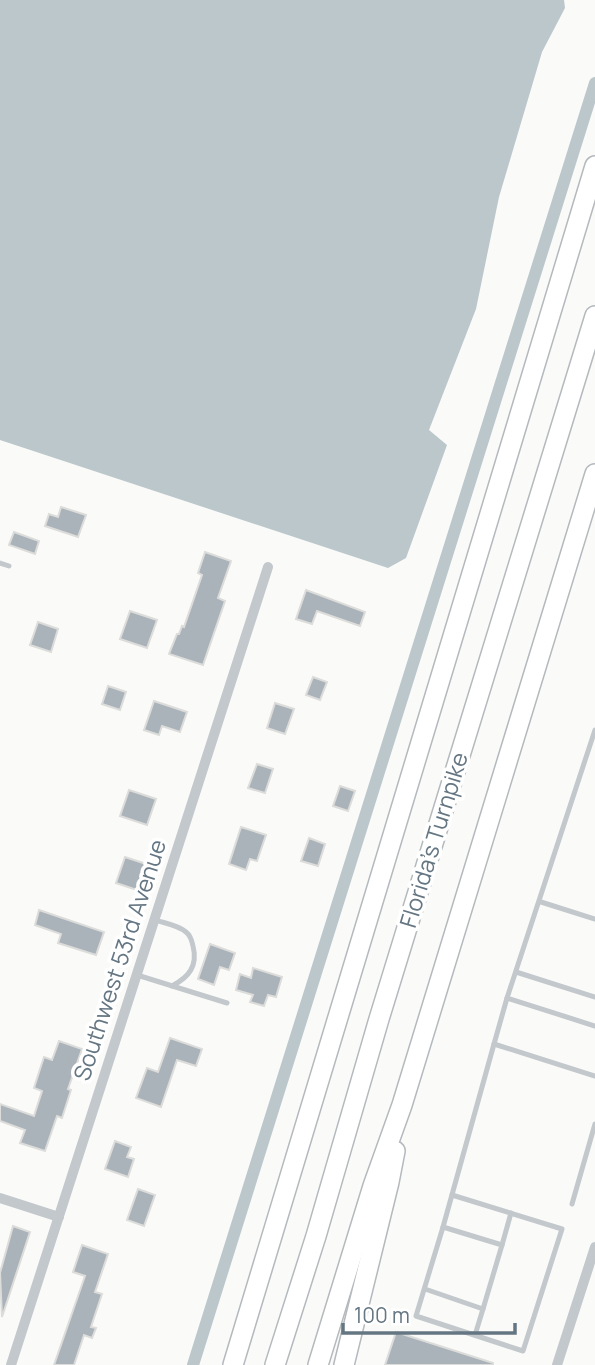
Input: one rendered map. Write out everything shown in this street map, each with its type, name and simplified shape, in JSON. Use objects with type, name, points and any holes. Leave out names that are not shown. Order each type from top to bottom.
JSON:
[{"type":"highway","points":[[233,1365],[595,166]]},
{"type":"highway","name":"Florida's Turnpike","points":[[275,1365],[595,316]]},
{"type":"highway","name":"Florida's Turnpike","points":[[318,1365],[373,1186],[402,1105],[595,474]]},
{"type":"highway","points":[[344,1365],[389,1182],[402,1105]]},
{"type":"street","name":"Southwest 53rd Avenue","points":[[12,1365],[268,567]]},
{"type":"street","points":[[0,1198],[59,1217]]},
{"type":"street","points":[[557,1365],[595,1247]]},
{"type":"lane","points":[[0,563],[9,566]]},
{"type":"lane","points":[[452,1195],[562,1229],[523,1351],[416,1316],[507,998],[541,902],[595,730]]},
{"type":"lane","points":[[541,902],[595,919]]},
{"type":"lane","points":[[155,920],[180,928],[192,942],[195,956],[192,970],[183,980],[172,986]]},
{"type":"lane","points":[[516,972],[595,998]]},
{"type":"lane","points":[[137,975],[227,1003]]},
{"type":"lane","points":[[507,998],[595,1026]]},
{"type":"lane","points":[[494,1044],[595,1076]]},
{"type":"lane","points":[[572,1204],[595,1124]]},
{"type":"lane","points":[[475,1335],[511,1213]]},
{"type":"lane","points":[[443,1227],[502,1245]]},
{"type":"lane","points":[[425,1289],[483,1309]]},
{"type":"shaded area","points":[[0,0],[564,0],[565,8],[542,52],[499,197],[476,309],[429,430],[447,445],[406,558],[388,568],[0,440]]},
{"type":"building","points":[[61,507],[86,515],[78,537],[45,526],[49,514],[58,517]]},
{"type":"building","points":[[14,532],[39,541],[35,554],[9,545]]},
{"type":"building","points":[[205,552],[231,561],[218,598],[225,601],[203,665],[169,654],[177,634],[182,626],[184,627],[202,575],[198,573]]},
{"type":"building","points":[[306,590],[365,612],[360,626],[317,611],[312,624],[296,619]]},
{"type":"building","points":[[130,611],[157,620],[147,648],[120,639]]},
{"type":"building","points":[[38,622],[58,629],[51,652],[30,645]]},
{"type":"building","points":[[313,677],[327,682],[320,700],[306,695]]},
{"type":"building","points":[[108,686],[126,692],[120,710],[102,704]]},
{"type":"building","points":[[154,701],[187,712],[180,732],[162,726],[159,735],[144,730]]},
{"type":"building","points":[[275,703],[294,709],[285,734],[267,728]]},
{"type":"building","points":[[257,764],[273,769],[265,793],[248,788]]},
{"type":"building","points":[[340,786],[355,791],[348,811],[333,806]]},
{"type":"building","points":[[129,790],[156,799],[147,825],[120,816]]},
{"type":"building","points":[[241,827],[266,835],[257,861],[250,859],[246,870],[229,864]]},
{"type":"building","points":[[309,838],[325,844],[318,866],[301,861]]},
{"type":"building","points":[[125,857],[146,864],[137,890],[116,883]]},
{"type":"building","points":[[39,910],[104,932],[96,955],[58,943],[61,934],[35,925]]},
{"type":"building","points":[[210,944],[235,953],[229,970],[220,967],[214,985],[198,979]]},
{"type":"building","points":[[253,968],[282,977],[276,997],[268,995],[264,1006],[250,1002],[253,995],[236,990],[240,974],[251,978]]},
{"type":"building","points":[[170,1038],[202,1049],[196,1066],[177,1060],[161,1107],[136,1098],[147,1068],[158,1072]]},
{"type":"building","points":[[59,1041],[82,1049],[68,1089],[71,1090],[62,1118],[57,1116],[45,1151],[20,1143],[25,1130],[0,1121],[0,1104],[34,1116],[42,1091],[34,1088],[44,1057],[52,1060]]},
{"type":"building","points":[[115,1141],[131,1147],[127,1157],[134,1159],[128,1177],[105,1169]]},
{"type":"building","points":[[138,1189],[155,1195],[144,1226],[127,1220]]},
{"type":"building","points":[[13,1226],[30,1232],[2,1317],[0,1273]]},
{"type":"building","points":[[82,1245],[108,1254],[95,1292],[102,1294],[91,1327],[96,1328],[92,1338],[84,1335],[74,1365],[54,1365],[85,1276],[73,1272]]},
{"type":"building","points":[[396,1332],[493,1363],[493,1365],[385,1365]]},
{"type":"waterway","points":[[193,1365],[595,83]]}]
